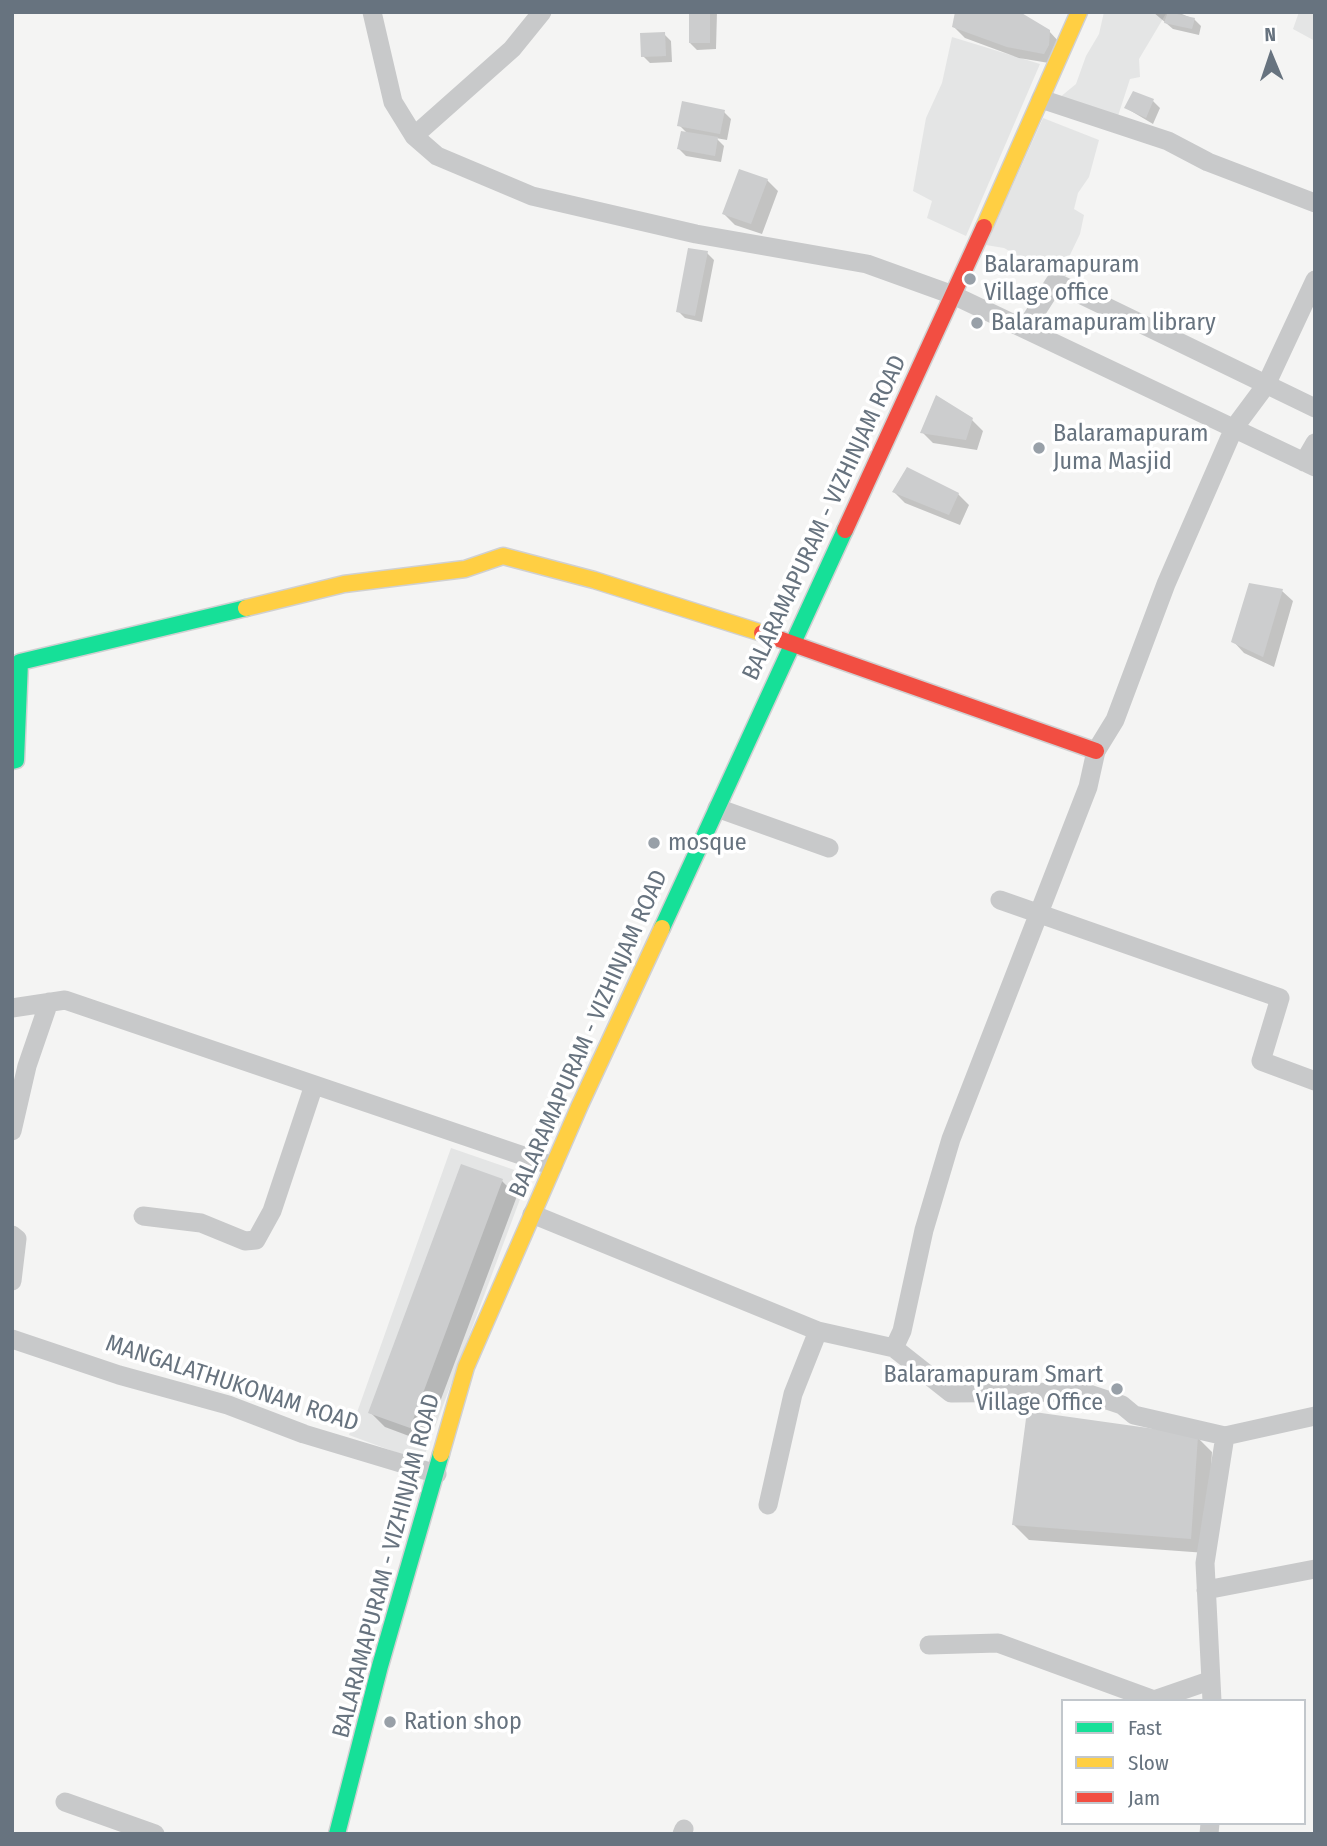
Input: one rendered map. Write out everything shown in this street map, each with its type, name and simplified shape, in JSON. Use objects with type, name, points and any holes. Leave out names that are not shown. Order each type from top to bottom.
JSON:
[{"type":"main road","name":"BALARAMAPURAM - VIZHINJAM ROAD","points":[[337,1834],[380,1666],[466,1367],[553,1166],[953,295],[1079,12]]},
{"type":"main road","points":[[12,761],[16,760],[20,662],[344,584],[465,569],[503,556],[593,580],[793,643],[1096,751]]},
{"type":"street","points":[[372,12],[393,102],[414,136],[437,156],[532,196],[696,234],[867,264],[953,295],[1309,465],[1315,443]]},
{"type":"street","points":[[414,136],[512,49],[542,12]]},
{"type":"street","points":[[1041,99],[1168,141],[1208,162],[1315,203]]},
{"type":"street","points":[[894,1348],[902,1331],[924,1230],[951,1139],[1088,787],[1096,751],[1115,720],[1166,584],[1234,428],[1266,384],[1315,280]]},
{"type":"street","points":[[1025,329],[1055,282],[1315,408]]},
{"type":"street","points":[[717,808],[829,848]]},
{"type":"street","points":[[1000,900],[1280,998],[1261,1061],[1315,1081]]},
{"type":"street","points":[[12,1008],[65,1000],[553,1166]]},
{"type":"street","points":[[12,1131],[27,1066],[49,1002]]},
{"type":"street","points":[[143,1216],[201,1223],[245,1241],[256,1240],[272,1211],[314,1085]]},
{"type":"street","points":[[532,1214],[818,1331],[894,1348],[951,1393],[1083,1392],[1122,1405],[1134,1415],[1224,1436],[1315,1416]]},
{"type":"street","points":[[12,1235],[17,1240],[12,1281]]},
{"type":"street","points":[[768,1505],[793,1394],[818,1331]]},
{"type":"street","name":"MANGALATHUKONAM ROAD","points":[[12,1339],[120,1375],[228,1405],[304,1434],[437,1474]]},
{"type":"street","points":[[1212,1699],[1205,1563],[1224,1436]]},
{"type":"street","points":[[1206,1590],[1315,1569]]},
{"type":"street","points":[[929,1645],[998,1643],[1151,1699]]},
{"type":"street","points":[[1157,1699],[1209,1681]]},
{"type":"street","points":[[65,1802],[155,1834]]},
{"type":"shaded area","points":[[1104,12],[1167,12],[1139,59],[1140,77],[1130,79],[1118,116],[1059,98],[1076,84],[1086,56],[1099,34]]},
{"type":"shaded area","points":[[1299,12],[1315,12],[1315,41],[1293,29]]},
{"type":"shaded area","points":[[952,37],[1040,64],[966,236],[927,218],[932,201],[913,191],[926,118],[942,83]]},
{"type":"shaded area","points":[[1043,118],[1099,140],[1089,177],[1078,193],[1074,209],[1084,215],[1080,234],[1068,259],[1066,276],[1040,268],[1004,248],[986,245]]},
{"type":"shaded area","points":[[451,1148],[529,1175],[422,1462],[349,1435]]},
{"type":"building","points":[[689,12],[710,12],[710,43],[689,43]]},
{"type":"building","points":[[955,12],[1020,12],[1050,30],[1049,45],[1044,54],[1007,47],[952,27]]},
{"type":"building","points":[[1168,12],[1195,18],[1192,29],[1164,23]]},
{"type":"building","points":[[665,32],[666,56],[641,57],[640,33]]},
{"type":"building","points":[[1133,91],[1154,99],[1146,118],[1124,108]]},
{"type":"building","points":[[682,101],[725,110],[720,134],[677,126]]},
{"type":"building","points":[[681,131],[718,137],[715,156],[677,149]]},
{"type":"building","points":[[739,169],[768,179],[751,224],[722,214]]},
{"type":"building","points":[[688,248],[708,251],[695,316],[676,312]]},
{"type":"building","points":[[936,395],[973,418],[966,440],[920,433]]},
{"type":"building","points":[[907,467],[959,493],[949,515],[892,492]]},
{"type":"building","points":[[1249,583],[1283,589],[1263,657],[1231,642]]},
{"type":"building","points":[[461,1164],[503,1179],[410,1428],[368,1413]]},
{"type":"building","points":[[1027,1411],[1198,1435],[1191,1539],[1012,1525]]},
{"type":"traffic: fast","points":[[662,928],[845,530]]},
{"type":"traffic: fast","points":[[12,761],[16,760],[20,662],[246,608]]},
{"type":"traffic: fast","points":[[337,1834],[380,1666],[441,1454]]},
{"type":"traffic: slow","points":[[984,227],[1079,12]]},
{"type":"traffic: slow","points":[[246,608],[344,584],[465,569],[503,556],[594,580],[762,633]]},
{"type":"traffic: slow","points":[[441,1454],[466,1367],[580,1105],[662,928]]},
{"type":"traffic: jam","points":[[845,530],[984,227]]},
{"type":"traffic: jam","points":[[762,633],[1096,751]]},
{"type":"place","name":"Balaramapuram Village office","points":[[970,279]]},
{"type":"place","name":"Balaramapuram library","points":[[977,323]]},
{"type":"place","name":"Balaramapuram Juma Masjid","points":[[1039,448]]},
{"type":"place","name":"mosque","points":[[654,843]]},
{"type":"place","name":"Balaramapuram Smart Village Office","points":[[1117,1389]]},
{"type":"place","name":"Ration shop","points":[[390,1722]]}]
